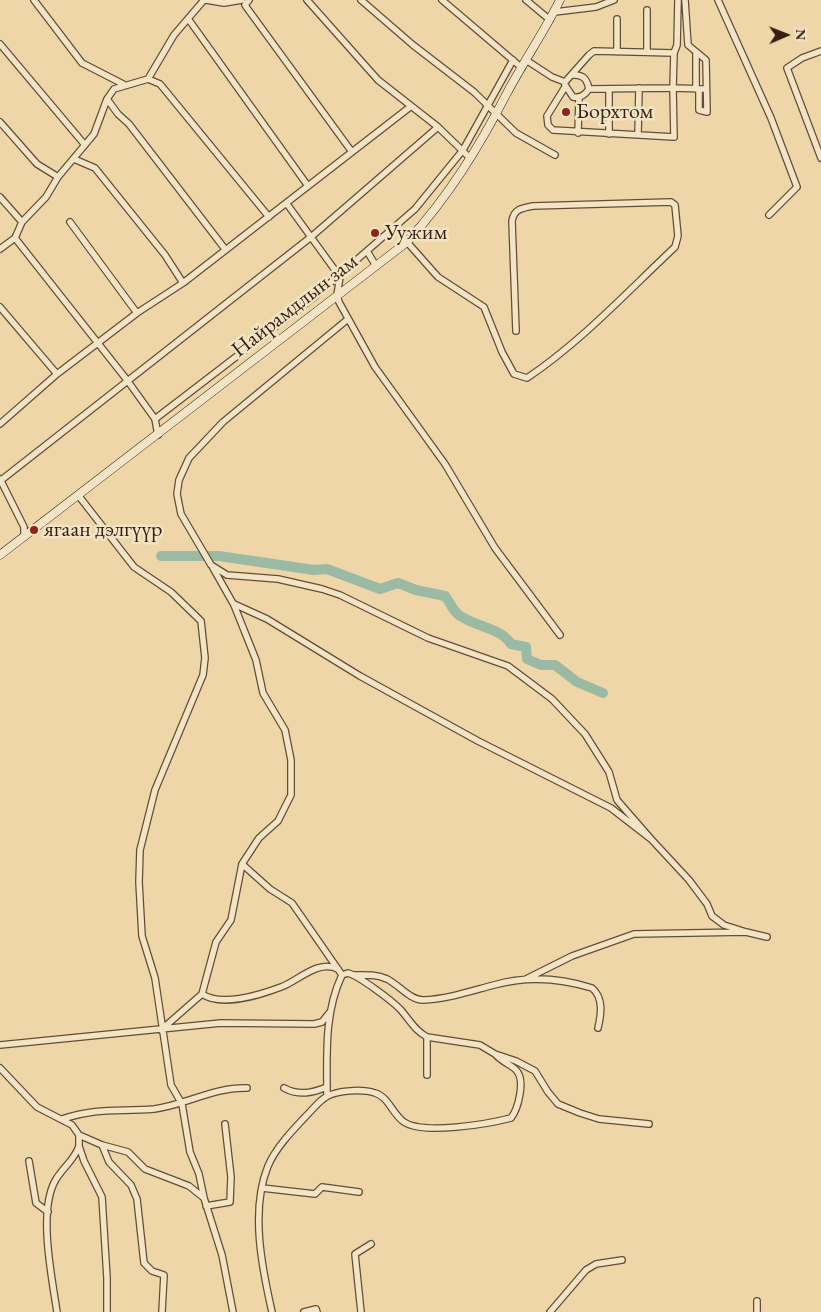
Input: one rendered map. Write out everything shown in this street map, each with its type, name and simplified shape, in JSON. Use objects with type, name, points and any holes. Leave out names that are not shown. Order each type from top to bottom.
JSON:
[{"type":"main road","name":"Найрамдлын зам","points":[[0,555],[407,242],[436,211],[498,114],[560,0]]},
{"type":"street","points":[[34,0],[82,63],[123,84]]},
{"type":"street","points":[[148,79],[174,34],[189,20],[205,0],[224,3],[249,0]]},
{"type":"street","points":[[249,0],[245,5],[247,8],[352,152]]},
{"type":"street","points":[[307,0],[365,66],[410,107],[438,127],[470,158]]},
{"type":"street","points":[[361,0],[488,105],[516,133],[556,155]]},
{"type":"street","points":[[442,0],[522,68]]},
{"type":"street","points":[[526,0],[550,20]]},
{"type":"street","points":[[555,12],[596,6],[614,0]]},
{"type":"street","points":[[678,0],[675,51],[674,137],[559,132],[548,125],[547,116],[565,85],[592,52],[675,51],[688,45]]},
{"type":"street","points":[[685,0],[688,45],[706,60],[707,112],[704,113],[699,110],[696,53]]},
{"type":"street","points":[[718,0],[771,118],[797,187],[769,215]]},
{"type":"street","points":[[646,10],[647,52]]},
{"type":"street","points":[[189,20],[308,186]]},
{"type":"street","points":[[617,20],[617,52]]},
{"type":"street","points":[[0,44],[85,144]]},
{"type":"street","points":[[821,51],[802,58],[790,64],[787,68],[821,158]]},
{"type":"street","points":[[155,419],[314,297],[416,209],[463,150],[513,60]]},
{"type":"street","points":[[526,60],[565,85],[569,95],[579,98]]},
{"type":"street","points":[[572,75],[583,76],[589,89]]},
{"type":"street","points":[[0,249],[15,238],[22,222],[46,197],[58,178],[94,134],[107,100],[114,88],[123,84],[148,79],[160,84],[269,217]]},
{"type":"street","points":[[638,136],[639,88]]},
{"type":"street","points":[[578,132],[579,98],[589,89],[706,89]]},
{"type":"street","points":[[609,89],[609,134]]},
{"type":"street","points":[[107,100],[129,124],[224,249]]},
{"type":"street","points":[[0,424],[57,374],[97,343],[183,282],[224,249],[287,204],[410,107]]},
{"type":"street","points":[[0,122],[37,164],[58,178]]},
{"type":"street","points":[[24,537],[24,527],[0,480],[311,237],[438,127]]},
{"type":"street","points":[[74,159],[95,168],[165,255],[183,282]]},
{"type":"street","points":[[0,197],[22,222]]},
{"type":"street","points":[[407,242],[438,277],[484,307],[502,352],[514,374],[527,378],[544,366],[675,247],[678,236],[676,205],[671,202],[532,206],[518,209],[513,214],[512,221],[516,331]]},
{"type":"street","points":[[287,204],[339,275],[337,296],[375,367],[445,464],[495,548],[560,636]]},
{"type":"street","points":[[70,222],[137,313]]},
{"type":"street","points":[[15,238],[127,380],[155,419],[158,435]]},
{"type":"street","points":[[367,251],[376,266]]},
{"type":"street","points":[[0,307],[57,374]]},
{"type":"street","points":[[161,1030],[202,994],[216,942],[231,920],[242,864],[259,838],[278,821],[291,795],[292,772],[285,730],[263,692],[256,660],[234,604],[181,514],[178,502],[179,480],[189,458],[223,422],[348,319]]},
{"type":"street","points":[[78,495],[134,567],[184,603],[201,621],[203,629],[206,658],[203,676],[155,790],[140,850],[139,889],[142,936],[155,978],[161,1030],[171,1085],[182,1104],[190,1152],[199,1174],[206,1206],[222,1255],[233,1312]]},
{"type":"street","points":[[211,565],[227,575],[278,579],[340,595],[428,638],[508,666],[552,699],[585,734],[609,772],[617,800],[689,880],[707,904],[712,916],[724,925],[767,937]]},
{"type":"street","points":[[234,604],[267,619],[360,676],[478,741],[611,808],[651,839]]},
{"type":"street","points":[[242,864],[270,889],[292,903],[340,972],[330,1012],[327,1042],[327,1096]]},
{"type":"street","points":[[524,980],[572,956],[634,934],[746,932]]},
{"type":"street","points":[[202,994],[210,999],[243,997],[282,987],[327,966],[340,972],[354,975],[380,977],[412,997],[422,1000],[463,995],[495,985],[524,980],[560,980],[592,988],[600,1003],[598,1028]]},
{"type":"street","points":[[354,975],[387,997],[420,1033],[427,1037],[480,1045],[495,1054],[516,1061],[535,1071],[558,1104],[599,1119],[649,1124]]},
{"type":"street","points":[[0,1045],[221,1023],[314,1024],[322,1022],[330,1012]]},
{"type":"street","points":[[427,1037],[427,1075]]},
{"type":"street","points":[[272,1312],[262,1269],[259,1234],[262,1188],[268,1165],[287,1137],[327,1096],[345,1092],[375,1093],[386,1099],[393,1112],[404,1122],[414,1127],[431,1129],[443,1126],[486,1124],[511,1118],[517,1110],[520,1077],[516,1069],[502,1063],[495,1054]]},
{"type":"street","points":[[0,1068],[37,1107],[72,1125],[79,1135],[102,1145],[128,1152],[145,1168],[189,1186],[204,1198]]},
{"type":"street","points":[[284,1088],[293,1092],[312,1093],[327,1087]]},
{"type":"street","points":[[62,1119],[94,1110],[153,1109],[182,1104],[214,1091],[230,1088],[247,1088]]},
{"type":"street","points":[[206,1206],[230,1202],[231,1177],[225,1124]]},
{"type":"street","points":[[57,1312],[47,1225],[50,1193],[55,1181],[75,1157],[79,1135]]},
{"type":"street","points":[[102,1145],[110,1162],[131,1185],[137,1199],[144,1264],[152,1271],[164,1275],[162,1312]]},
{"type":"street","points":[[78,1146],[102,1197],[107,1312]]},
{"type":"street","points":[[29,1161],[36,1204],[48,1212]]},
{"type":"street","points":[[262,1188],[314,1194],[322,1187],[359,1192]]},
{"type":"street","points":[[361,1312],[355,1254],[371,1244]]},
{"type":"street","points":[[550,1312],[586,1270],[596,1264],[622,1260]]},
{"type":"street","points":[[757,1301],[757,1312]]},
{"type":"street","points":[[304,1312],[316,1309],[317,1312]]},
{"type":"waterway","points":[[161,556],[219,556],[314,570],[327,569],[380,589],[398,583],[416,590],[445,596],[455,611],[465,619],[500,634],[511,644],[526,647],[527,659],[541,665],[555,665],[577,682],[603,693]]},
{"type":"place","name":"Борхтом","points":[[566,112]]},
{"type":"place","name":"Уужим","points":[[375,233]]},
{"type":"place","name":"ягаан дэлгүүр","points":[[34,530]]}]
